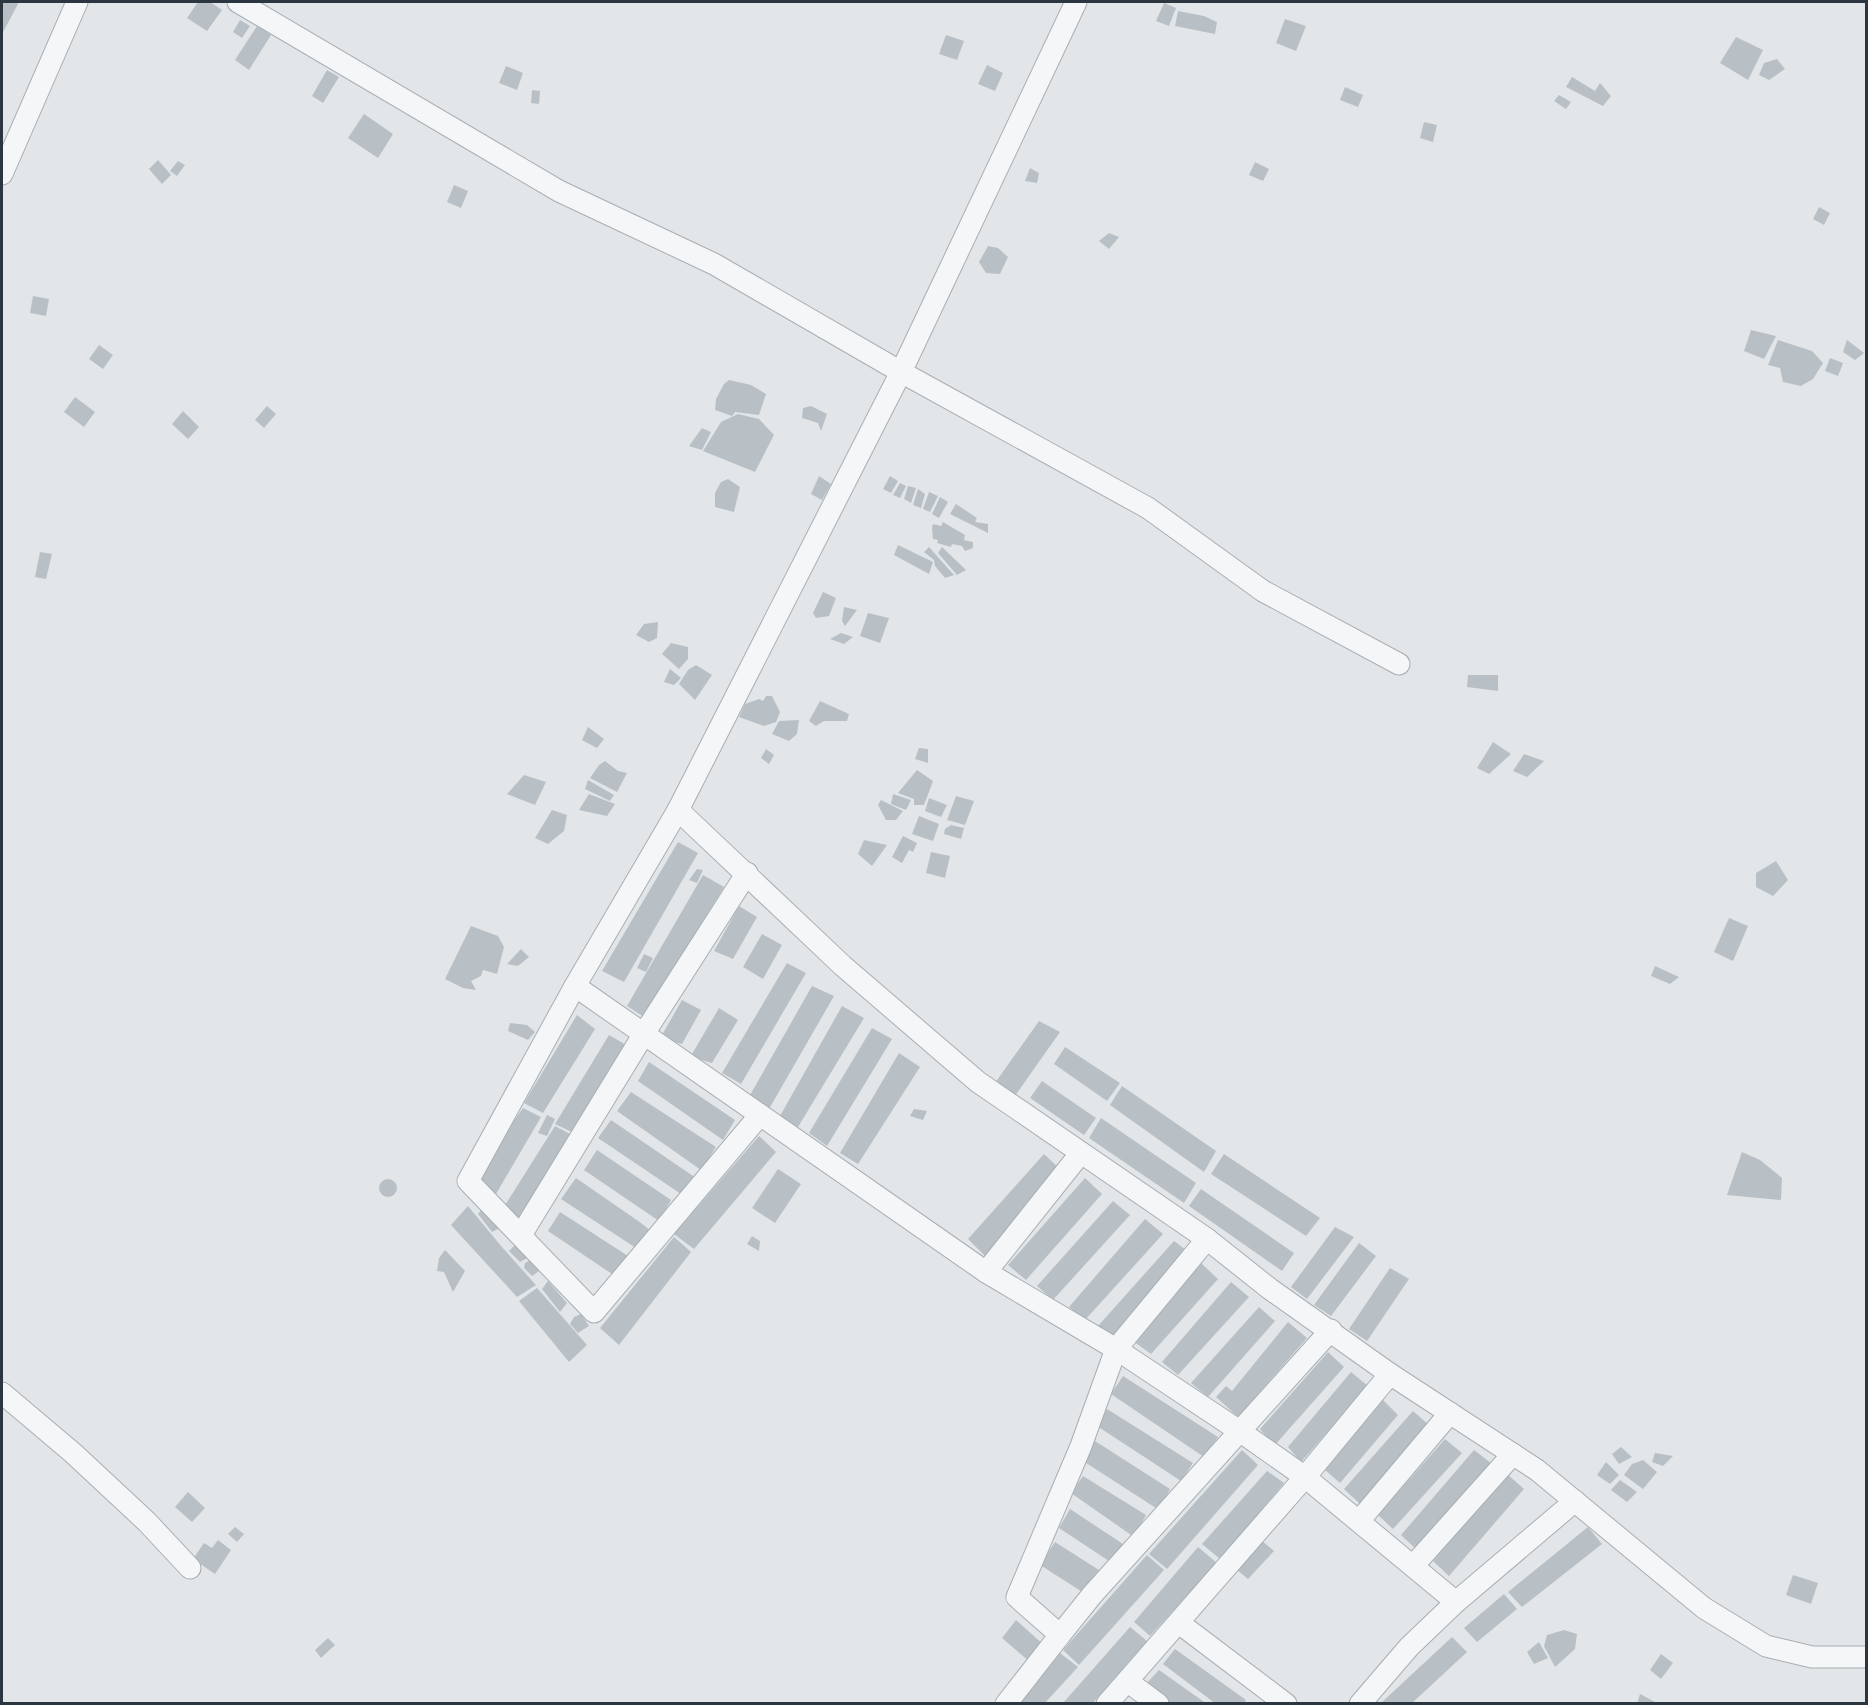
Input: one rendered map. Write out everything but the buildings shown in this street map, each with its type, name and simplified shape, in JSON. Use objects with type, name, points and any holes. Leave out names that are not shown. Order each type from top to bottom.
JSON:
[{"type":"street","points":[[2,174],[77,2]]},
{"type":"street","points":[[238,2],[559,191],[714,264],[901,372],[1148,508],[1263,591],[1399,664]]},
{"type":"street","points":[[759,1115],[594,1312],[468,1181],[575,986],[678,810],[901,372],[1076,2]]},
{"type":"street","points":[[678,810],[843,966],[940,1052],[978,1082],[1207,1239],[1270,1289],[1331,1330],[1389,1374],[1513,1454],[1575,1501],[1704,1608],[1766,1646],[1812,1657],[1835,1659],[1865,1654]]},
{"type":"street","points":[[521,1235],[645,1032],[747,873]]},
{"type":"street","points":[[575,986],[645,1032],[759,1115],[986,1272],[1116,1349],[1305,1477],[1456,1602]]},
{"type":"street","points":[[986,1272],[1080,1154]]},
{"type":"street","points":[[1060,1635],[1017,1597],[1081,1446],[1116,1349],[1207,1239]]},
{"type":"street","points":[[1006,1704],[1092,1596],[1331,1330]]},
{"type":"street","points":[[1107,1704],[1305,1477],[1389,1374]]},
{"type":"street","points":[[2,1393],[147,1522],[190,1568]]},
{"type":"street","points":[[1359,1521],[1450,1413]]},
{"type":"street","points":[[1413,1566],[1513,1454]]},
{"type":"street","points":[[1360,1704],[1409,1647],[1456,1602],[1575,1501]]},
{"type":"street","points":[[1179,1623],[1286,1704]]},
{"type":"street","points":[[1127,1681],[1158,1704]]}]
